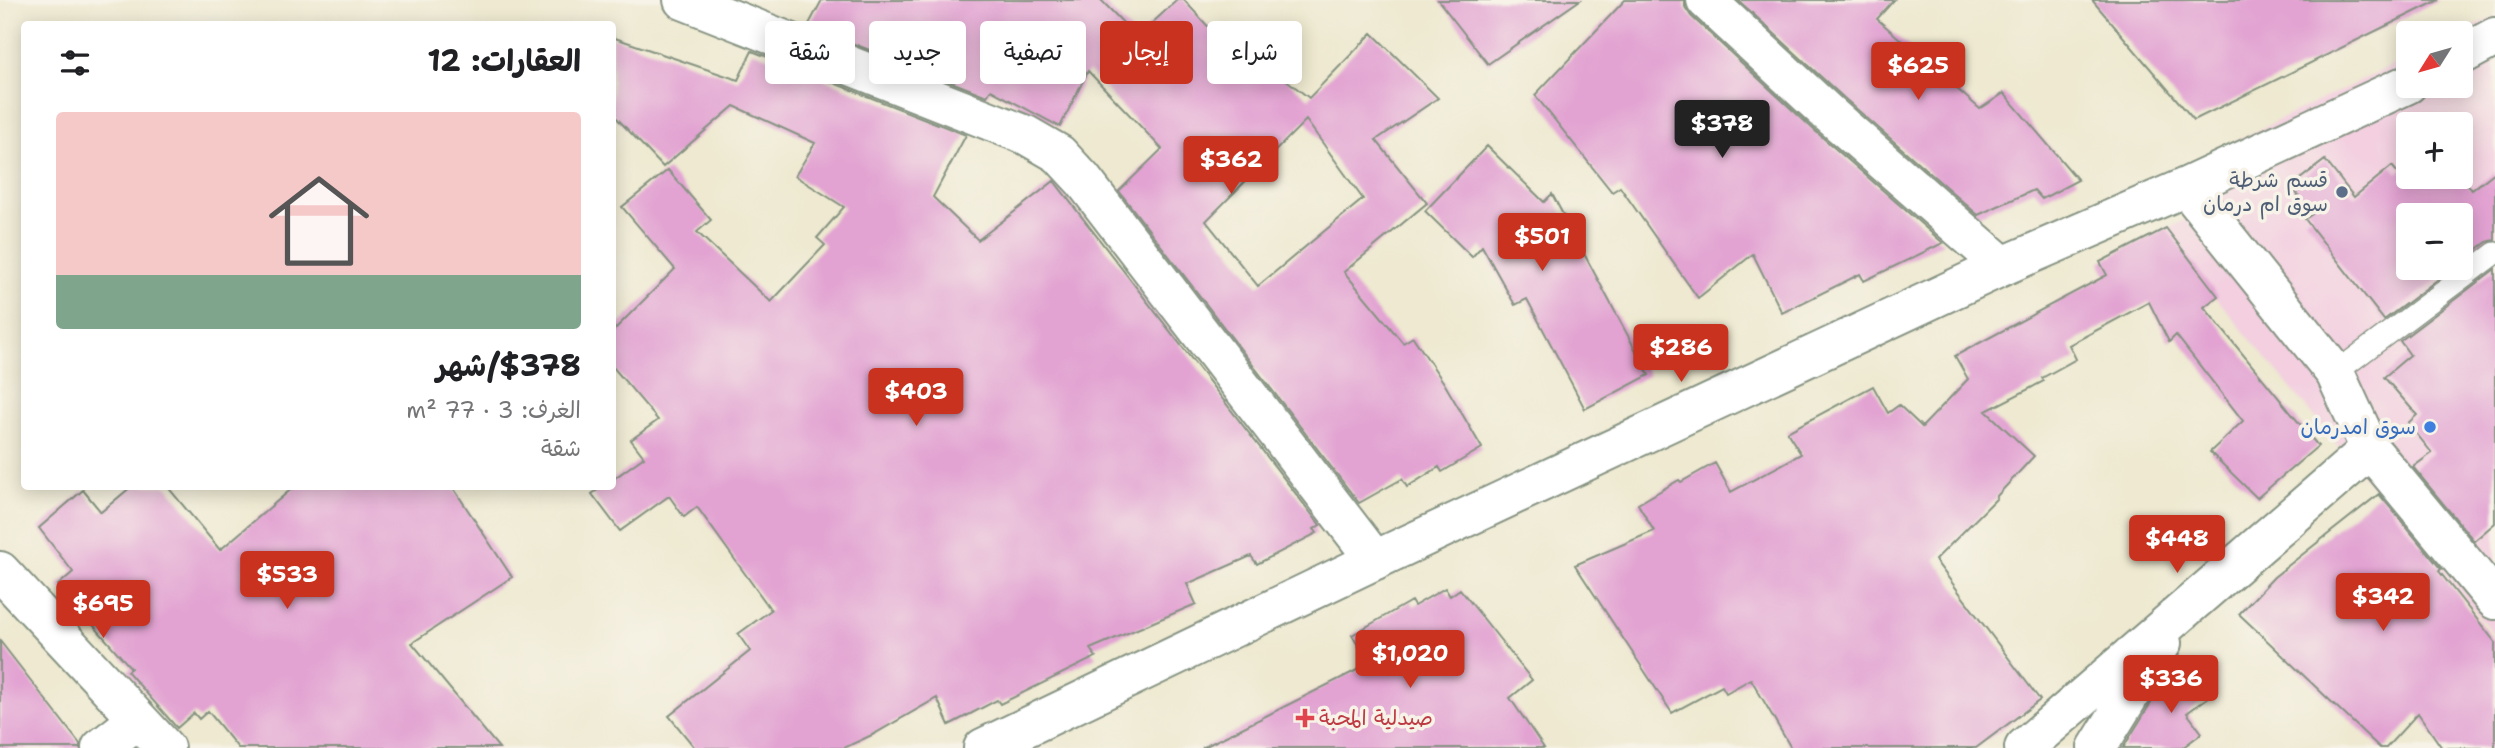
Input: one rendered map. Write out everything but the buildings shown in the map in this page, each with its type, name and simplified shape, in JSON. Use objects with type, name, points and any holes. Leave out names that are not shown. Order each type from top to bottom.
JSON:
[{"type":"street","points":[[683,0],[1026,135],[1059,154],[1083,180],[1375,560]]},
{"type":"street","points":[[1706,0],[1829,114],[2003,266]]},
{"type":"street","points":[[2473,49],[2495,37]]},
{"type":"street","points":[[983,748],[1375,560],[2003,266],[2186,187],[2396,89]]},
{"type":"street","points":[[2186,187],[2335,373],[2370,449],[2495,600]]},
{"type":"street","points":[[2024,748],[2370,449]]},
{"type":"street","points":[[0,571],[165,748]]},
{"type":"street","points":[[2097,748],[2184,608]]},
{"type":"street","points":[[102,748],[137,720]]},
{"type":"lane","points":[[2335,373],[2495,253]]},
{"type":"shaded area","name":"سوق امدرمان","points":[[2495,17],[2495,636],[2162,232],[2192,216],[2160,177],[2396,64],[2396,98],[2473,98],[2473,27]]},
{"type":"place","name":"قسم شرطة سوق ام درمان","points":[[2342,192]]},
{"type":"place","name":"سوق امدرمان","points":[[2430,427]]},
{"type":"place","name":"صيدلية المحبة","points":[[1305,718]]}]
